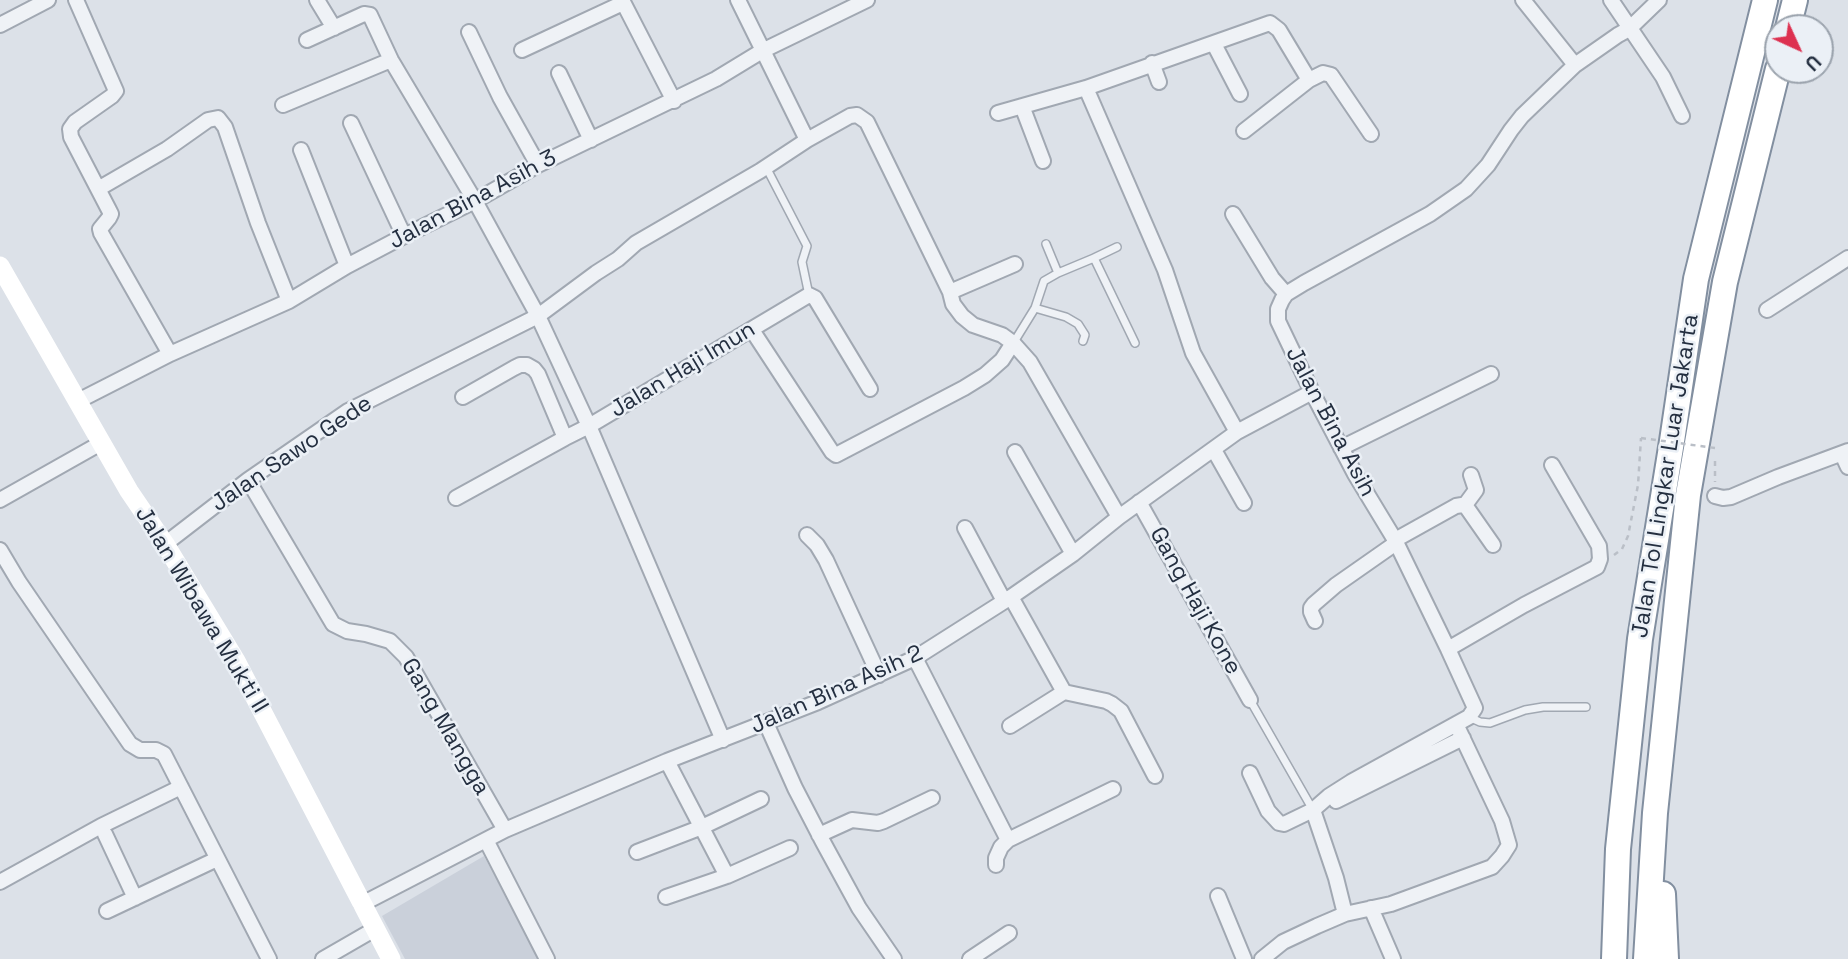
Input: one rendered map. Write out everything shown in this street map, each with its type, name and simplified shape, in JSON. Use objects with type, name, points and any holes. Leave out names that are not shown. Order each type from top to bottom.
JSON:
[{"type":"highway","name":"Jalan Tol Lingkar Luar Jakarta","points":[[1615,959],[1618,849],[1640,639],[1696,279],[1765,0]]},
{"type":"highway","name":"Jalan Tol Lingkar Luar Jakarta","points":[[1646,959],[1655,813],[1688,495],[1725,282],[1774,84]]},
{"type":"highway","points":[[1655,813],[1665,913],[1666,959]]},
{"type":"highway","points":[[1600,959],[1618,849]]},
{"type":"main road","name":"Jalan Wibawa Mukti II","points":[[0,266],[129,491],[165,544],[236,661],[391,959]]},
{"type":"street","points":[[0,25],[48,0]]},
{"type":"street","points":[[76,0],[116,91],[75,122],[70,129],[71,137],[111,214],[100,229],[101,233],[170,354]]},
{"type":"street","points":[[317,0],[334,28]]},
{"type":"street","points":[[738,0],[807,140]]},
{"type":"street","name":"Jalan Bina Asih 3","points":[[78,401],[170,354],[289,301],[538,165],[674,101],[762,51],[867,0]]},
{"type":"street","points":[[1523,0],[1575,65]]},
{"type":"street","points":[[1611,0],[1663,77],[1682,116]]},
{"type":"street","points":[[1233,214],[1272,278],[1286,295],[1441,207],[1466,189],[1488,165],[1522,116],[1575,65],[1629,29],[1659,0]]},
{"type":"street","points":[[523,50],[622,1],[674,101]]},
{"type":"street","points":[[307,40],[365,14],[370,15],[391,60],[475,201],[538,316],[589,426],[723,740]]},
{"type":"street","points":[[998,113],[1086,88],[1270,23],[1279,30],[1309,80]]},
{"type":"street","points":[[469,32],[500,97],[538,165]]},
{"type":"street","points":[[1214,44],[1240,94]]},
{"type":"street","points":[[283,105],[391,60]]},
{"type":"street","points":[[1152,63],[1160,82]]},
{"type":"street","points":[[1244,131],[1309,80],[1323,73],[1331,75],[1371,134]]},
{"type":"street","points":[[559,74],[591,140]]},
{"type":"street","points":[[1086,88],[1165,270],[1194,353],[1237,432]]},
{"type":"street","points":[[1022,106],[1043,161]]},
{"type":"street","name":"Jalan Sawo Gede","points":[[165,544],[248,480],[348,411],[538,316],[636,243],[850,116],[857,115],[867,122],[950,292],[953,304],[973,325],[1002,335],[1013,343]]},
{"type":"street","points":[[98,189],[167,149],[208,120],[218,118],[225,127],[258,223],[289,301]]},
{"type":"street","points":[[351,124],[404,236]]},
{"type":"street","points":[[301,150],[347,267]]},
{"type":"street","points":[[1768,310],[1848,258]]},
{"type":"street","points":[[950,292],[1015,264]]},
{"type":"street","points":[[809,295],[815,298],[870,389]]},
{"type":"street","name":"Jalan Haji Imun","points":[[456,498],[589,426],[809,295]]},
{"type":"street","name":"Jalan Bina Asih","points":[[1286,295],[1278,309],[1278,321],[1341,448],[1395,542],[1475,705],[1474,712],[1462,720]]},
{"type":"street","points":[[752,330],[836,455],[985,375],[1002,360],[1013,343],[1030,362],[1119,517]]},
{"type":"street","points":[[463,397],[520,365],[527,365],[538,374],[565,438]]},
{"type":"street","points":[[1341,448],[1491,374]]},
{"type":"street","name":"Jalan Bina Asih 2","points":[[362,904],[505,830],[667,761],[860,685],[915,659],[1073,554],[1139,502],[1237,432],[1312,392]]},
{"type":"street","points":[[0,500],[102,443]]},
{"type":"street","points":[[1214,450],[1244,503]]},
{"type":"street","points":[[1015,452],[1073,554]]},
{"type":"street","points":[[1715,496],[1731,497],[1778,477],[1846,457]]},
{"type":"street","points":[[1448,649],[1597,567],[1600,546],[1552,465]]},
{"type":"street","points":[[1315,621],[1311,608],[1336,585],[1395,542],[1456,506],[1465,505],[1476,490],[1471,475]]},
{"type":"street","name":"Gang Mangga","points":[[248,480],[333,624],[347,631],[390,641],[407,657],[505,830]]},
{"type":"street","name":"Gang Haji Kone","points":[[1139,502],[1250,700]]},
{"type":"street","points":[[1465,505],[1493,545]]},
{"type":"street","points":[[965,528],[1064,692]]},
{"type":"street","points":[[807,536],[817,545],[826,560],[879,675]]},
{"type":"street","points":[[0,550],[130,744],[140,750],[156,750],[163,754],[214,861],[269,959]]},
{"type":"street","points":[[915,659],[1008,840]]},
{"type":"street","points":[[1010,726],[1064,692],[1106,701],[1121,711],[1154,776]]},
{"type":"street","points":[[1250,773],[1268,811],[1284,824],[1313,810],[1351,782],[1462,720],[1464,738],[1502,821],[1509,845],[1492,867],[1391,904],[1345,914],[1294,936],[1262,959]]},
{"type":"street","points":[[766,723],[819,835],[859,908],[894,959]]},
{"type":"street","points":[[1332,803],[1464,738]]},
{"type":"street","points":[[667,761],[727,876]]},
{"type":"street","points":[[996,865],[1001,847],[1008,840],[1113,789]]},
{"type":"street","points":[[0,882],[101,826],[179,792]]},
{"type":"street","points":[[819,835],[852,820],[878,823],[932,798]]},
{"type":"street","points":[[637,852],[702,827],[761,799]]},
{"type":"street","points":[[1313,810],[1345,914]]},
{"type":"street","points":[[105,834],[135,898]]},
{"type":"street","points":[[486,840],[547,959]]},
{"type":"street","points":[[666,897],[727,876],[790,848]]},
{"type":"street","points":[[107,911],[214,861]]},
{"type":"street","points":[[1218,896],[1244,959]]},
{"type":"street","points":[[1371,908],[1393,959]]},
{"type":"street","points":[[323,959],[375,929]]},
{"type":"street","points":[[970,959],[1009,933]]},
{"type":"lane","points":[[766,167],[807,246],[802,262],[809,295]]},
{"type":"lane","points":[[1046,244],[1058,273]]},
{"type":"lane","points":[[1013,343],[1035,308],[1044,281],[1117,247]]},
{"type":"lane","points":[[1094,258],[1135,342]]},
{"type":"lane","points":[[1035,308],[1066,317],[1078,324],[1084,335],[1083,341]]},
{"type":"lane","points":[[1250,700],[1313,810]]},
{"type":"lane","points":[[1462,720],[1490,723],[1525,710],[1543,707],[1586,707]]},
{"type":"path","points":[[1597,567],[1622,549],[1628,536],[1638,485],[1641,438],[1715,448]]},
{"type":"path","points":[[1715,460],[1715,496]]},
{"type":"shaded area","points":[[484,856],[539,959],[405,959],[382,916]]}]
